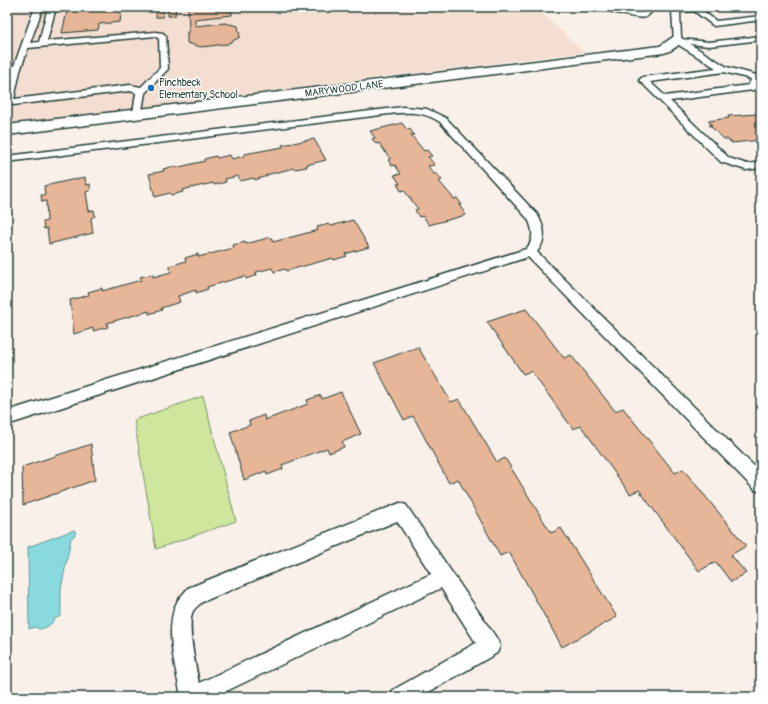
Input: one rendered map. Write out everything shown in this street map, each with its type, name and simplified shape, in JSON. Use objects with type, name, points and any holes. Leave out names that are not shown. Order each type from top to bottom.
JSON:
[{"type":"street","name":"MARYWOOD LANE","points":[[7,130],[664,49],[677,40]]},
{"type":"lane","points":[[39,7],[24,46],[12,71],[9,97],[10,100],[13,102],[130,88],[138,89],[141,92]]},
{"type":"lane","points":[[42,45],[52,7]]},
{"type":"lane","points":[[604,7],[634,15],[644,15],[651,7]]},
{"type":"lane","points":[[665,7],[676,10],[715,7]]},
{"type":"lane","points":[[696,9],[714,24],[761,18]]},
{"type":"lane","points":[[676,10],[677,40]]},
{"type":"lane","points":[[24,46],[154,34],[160,35],[163,38],[164,70],[141,92],[138,114]]},
{"type":"lane","points":[[677,40],[709,44],[761,38]]},
{"type":"lane","points":[[662,99],[754,87],[759,77],[724,69],[677,40]]},
{"type":"lane","points":[[724,69],[643,80],[725,160],[746,167],[761,165]]},
{"type":"lane","points":[[7,159],[389,111],[413,109],[426,110],[435,113],[443,120],[533,217],[540,230],[537,245],[530,252],[7,418]]},
{"type":"lane","points":[[530,252],[761,484]]},
{"type":"lane","points":[[400,697],[490,646],[444,577],[400,511],[195,595],[185,607],[181,622],[182,639],[192,697],[444,577]]},
{"type":"shaded area","name":"Pinchbeck Elementary School","points":[[7,7],[535,7],[584,52],[7,124]]},
{"type":"green space","points":[[203,396],[236,521],[156,549],[134,420]]},
{"type":"water","points":[[74,530],[76,532],[71,538],[61,589],[61,616],[54,619],[50,625],[46,627],[39,629],[35,627],[29,629],[28,547]]},
{"type":"building","points":[[68,7],[122,7],[120,22],[99,24],[98,30],[62,33]]},
{"type":"building","points":[[156,7],[163,7],[163,17],[156,17]]},
{"type":"building","points":[[169,7],[176,7],[175,16],[168,16]]},
{"type":"building","name":"Pinchbeck Elementary School","points":[[188,7],[231,7],[232,15],[195,19],[195,26],[225,23],[238,26],[240,37],[227,44],[201,47],[187,43],[187,32],[189,32]]},
{"type":"building","points":[[756,112],[761,112],[761,140],[732,143],[727,139],[724,139],[709,125],[712,125],[708,121],[729,118],[728,116],[757,114]]},
{"type":"building","points":[[402,123],[407,130],[410,129],[414,135],[411,135],[424,151],[427,150],[432,156],[428,157],[435,165],[428,166],[434,174],[437,174],[442,180],[439,181],[454,199],[457,198],[462,205],[459,205],[466,215],[429,225],[423,216],[419,217],[415,210],[418,209],[404,190],[401,191],[397,184],[400,184],[394,175],[401,174],[395,165],[392,166],[388,160],[390,159],[379,143],[376,144],[372,139],[375,138],[370,131]]},
{"type":"building","points":[[314,139],[326,160],[306,165],[307,167],[294,168],[266,175],[267,176],[255,180],[254,178],[240,181],[238,176],[225,179],[226,182],[214,185],[213,183],[182,190],[183,192],[171,195],[170,193],[155,197],[149,174],[164,171],[163,169],[175,166],[175,168],[205,161],[204,159],[216,156],[217,158],[230,155],[232,159],[244,156],[244,154],[283,147],[282,145]]},
{"type":"building","points":[[85,177],[86,185],[90,184],[91,190],[86,192],[89,211],[94,210],[95,216],[91,218],[93,233],[49,244],[47,228],[44,229],[43,222],[47,221],[46,201],[42,202],[41,195],[45,195],[44,186]]},
{"type":"building","points":[[353,220],[369,247],[345,254],[347,256],[334,260],[333,258],[286,271],[285,269],[274,272],[272,268],[256,272],[257,275],[246,279],[245,276],[207,287],[208,289],[196,293],[196,290],[178,296],[180,302],[161,308],[162,310],[149,314],[149,311],[107,323],[108,327],[93,331],[93,328],[74,334],[70,300],[89,295],[88,292],[102,288],[102,291],[141,280],[140,277],[153,274],[153,277],[171,272],[169,266],[186,261],[185,258],[198,254],[198,257],[234,248],[233,245],[245,242],[246,244],[271,237],[273,242],[318,230],[317,227],[329,224],[331,226]]},
{"type":"building","points":[[526,309],[564,358],[571,355],[615,411],[623,408],[675,473],[683,469],[746,546],[731,555],[746,573],[731,582],[716,562],[699,571],[639,490],[630,494],[581,426],[573,429],[531,371],[523,374],[487,322]]},
{"type":"building","points":[[418,347],[451,402],[459,399],[497,462],[505,458],[551,533],[561,528],[617,617],[562,647],[509,552],[500,556],[458,479],[449,483],[413,416],[404,420],[374,363]]},
{"type":"building","points":[[341,392],[361,434],[342,442],[344,447],[329,453],[327,448],[282,465],[283,469],[267,475],[266,471],[244,480],[230,432],[250,425],[249,421],[264,415],[265,420],[308,404],[307,400],[321,395],[322,399]]},
{"type":"building","points":[[91,444],[95,480],[23,505],[22,467]]},
{"type":"place","name":"Pinchbeck Elementary School","points":[[151,88]]}]
